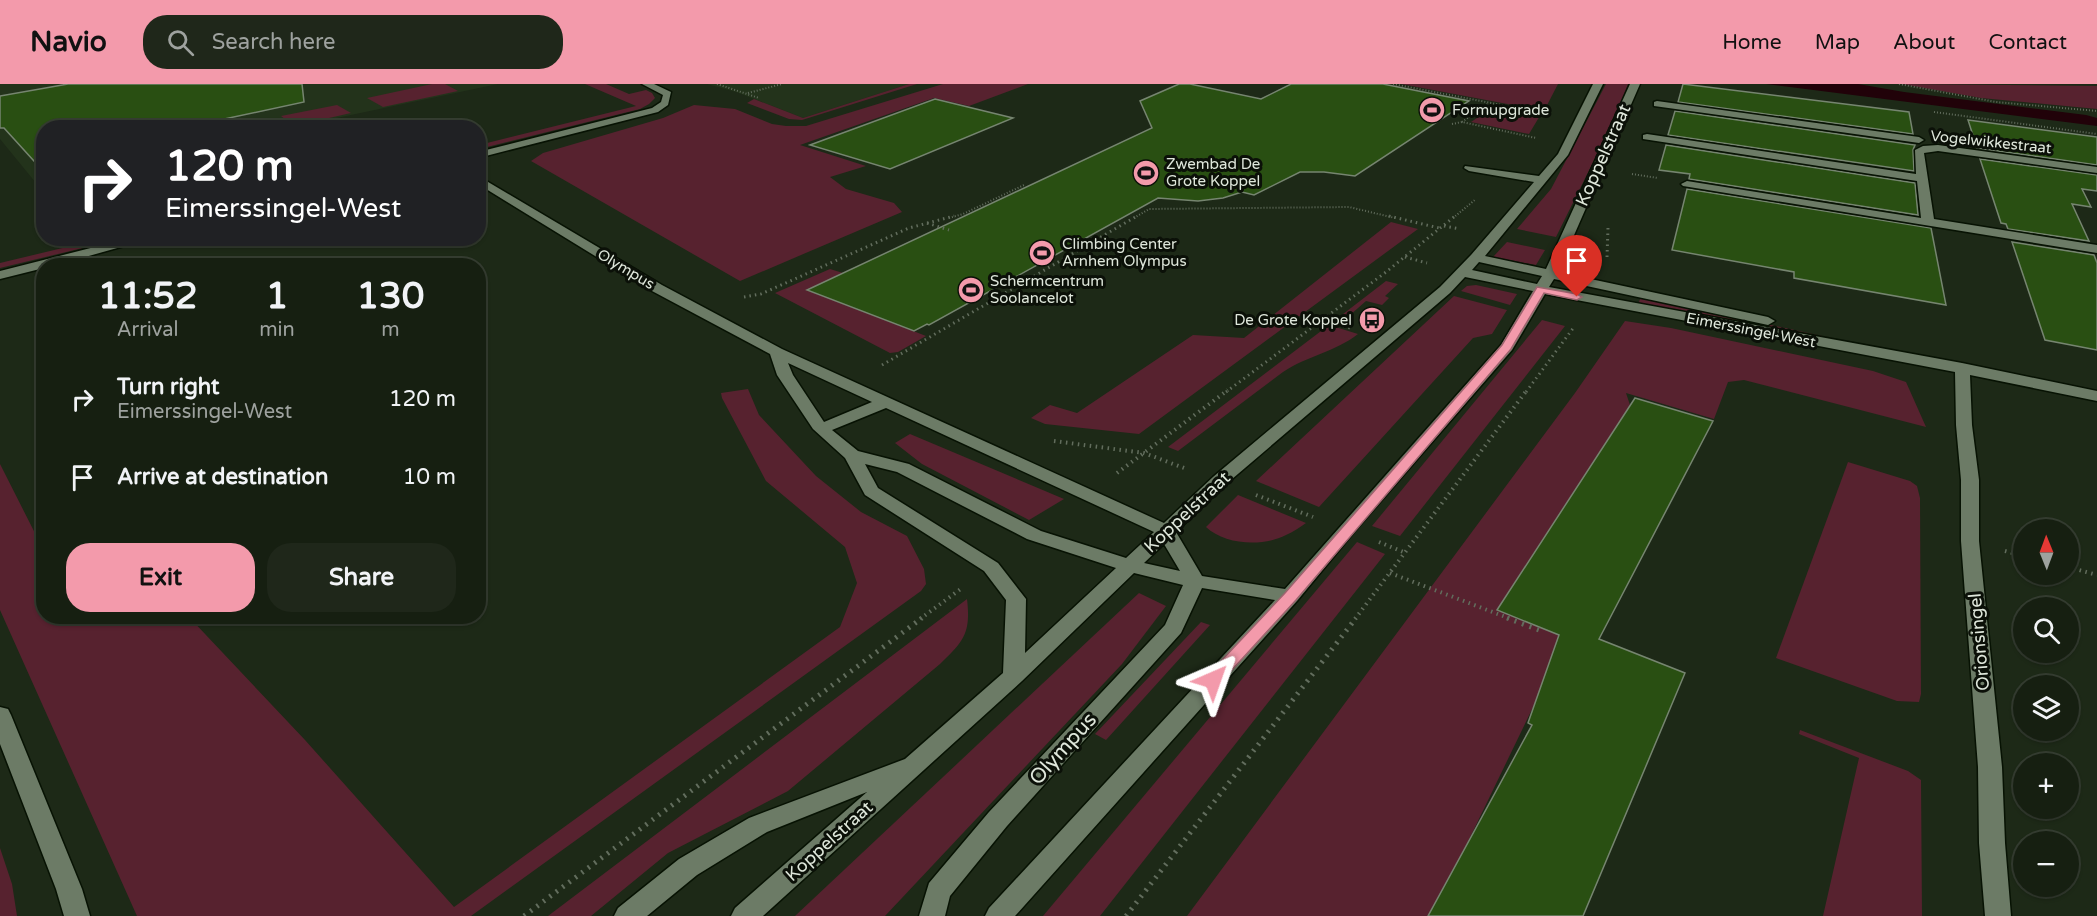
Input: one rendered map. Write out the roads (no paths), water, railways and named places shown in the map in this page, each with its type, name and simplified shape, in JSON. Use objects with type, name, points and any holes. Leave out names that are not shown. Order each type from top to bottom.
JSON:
[{"type":"street","points":[[486,153],[655,110],[665,103],[668,94],[647,84]]},
{"type":"street","name":"Koppelstraat","points":[[744,916],[1014,676],[1219,481],[1412,319],[1462,272],[1563,155],[1598,84]]},
{"type":"street","name":"Koppelstraat","points":[[998,916],[1290,596],[1507,347],[1545,282],[1635,84]]},
{"type":"street","name":"Koppelstraat","points":[[1657,104],[1919,140]]},
{"type":"street","name":"Koppelstraat","points":[[1647,137],[1922,178]]},
{"type":"street","name":"Vogelwikkestraat","points":[[1928,223],[1919,152],[1923,148],[1938,148],[2097,170]]},
{"type":"street","points":[[1469,168],[1542,180]]},
{"type":"street","name":"Olympus","points":[[486,184],[657,288],[777,352],[1166,531]]},
{"type":"street","points":[[1687,184],[2097,249]]},
{"type":"street","points":[[68,258],[115,246]]},
{"type":"street","points":[[1476,258],[1545,282]]},
{"type":"street","points":[[0,275],[36,266]]},
{"type":"street","points":[[1462,272],[1545,282]]},
{"type":"street","name":"Eimerssingel-West","points":[[1545,282],[1601,285],[1927,355],[1962,368]]},
{"type":"street","name":"Eimerssingel-West","points":[[1545,282],[1595,300],[1962,368],[2097,396]]},
{"type":"street","points":[[777,352],[785,375],[821,429],[852,455],[871,491],[991,567],[1016,599],[1014,676]]},
{"type":"street","name":"Orionsingel","points":[[1962,368],[1964,425],[1970,480],[1970,542],[1990,766],[1992,843],[1998,916]]},
{"type":"street","points":[[821,429],[886,402]]},
{"type":"street","points":[[852,455],[903,468],[1034,535],[1129,566],[1195,581],[1290,596]]},
{"type":"street","points":[[1166,531],[1195,581]]},
{"type":"street","name":"Olympus","points":[[932,916],[938,891],[998,819],[1174,628],[1195,581]]},
{"type":"street","points":[[0,715],[69,889],[77,916]]},
{"type":"street","points":[[627,916],[688,867],[758,825],[916,763]]},
{"type":"place","name":"Formupgrade","points":[[1432,110]]},
{"type":"place","name":"Zwembad De Grote Koppel","points":[[1146,173]]},
{"type":"place","name":"Climbing Center Arnhem Olympus","points":[[1042,253]]},
{"type":"place","name":"Schermcentrum Soolancelot","points":[[971,290]]},
{"type":"place","name":"De Grote Koppel","points":[[1372,320]]}]
